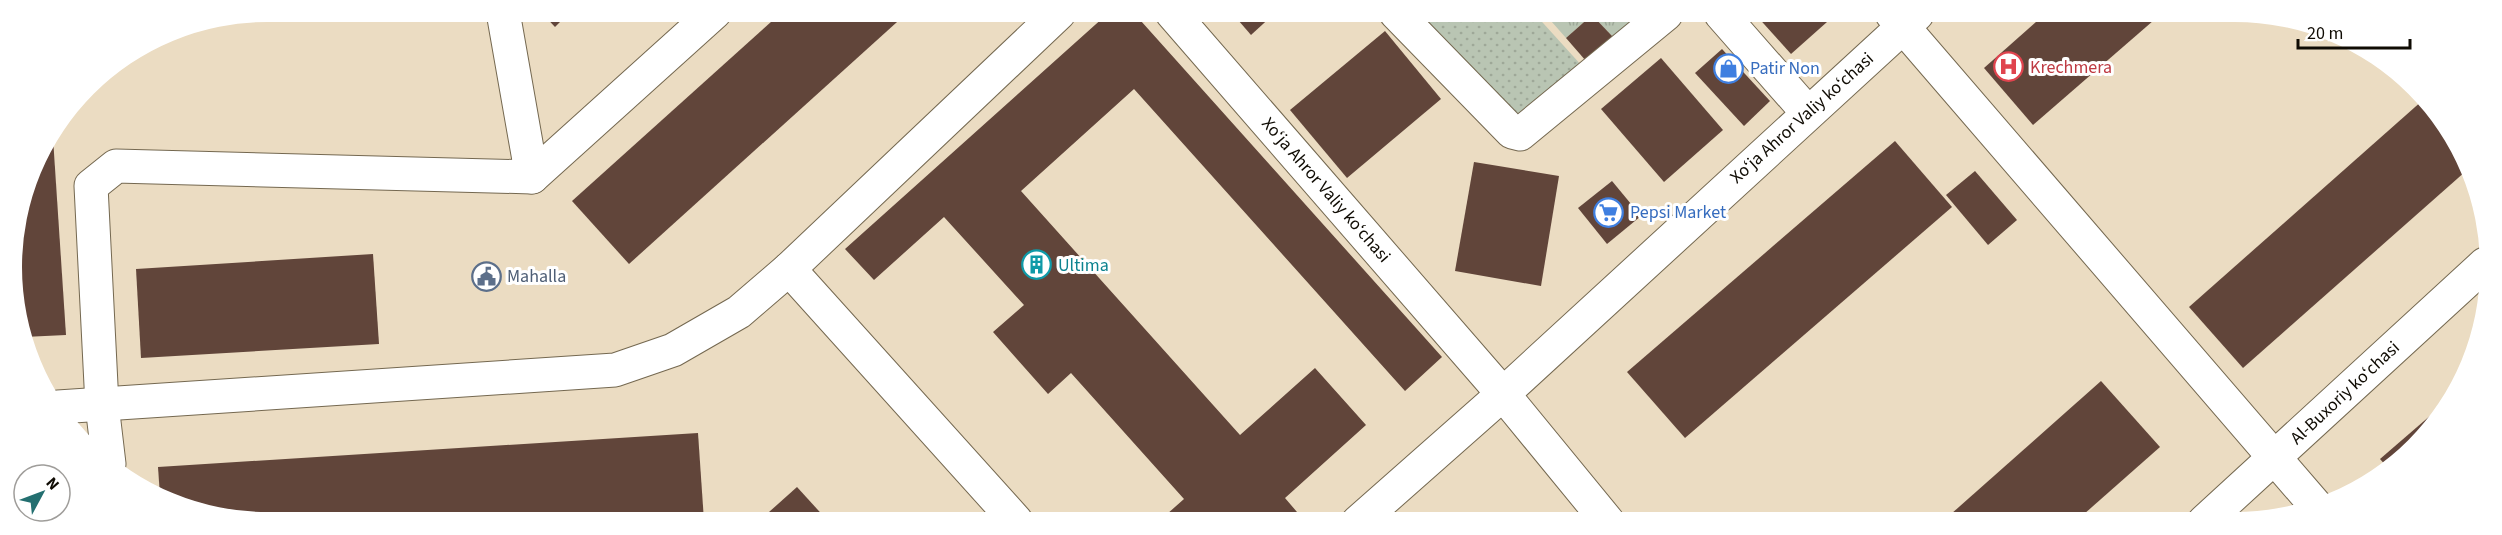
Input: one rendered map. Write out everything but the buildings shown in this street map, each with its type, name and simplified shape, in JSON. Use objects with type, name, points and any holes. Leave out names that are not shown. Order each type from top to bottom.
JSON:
[{"type":"street","points":[[505,22],[532,177]]},
{"type":"street","points":[[108,453],[102,405],[91,186],[116,166],[532,177],[704,22]]},
{"type":"street","points":[[65,406],[615,370],[673,350],[740,312],[789,269],[1050,22]]},
{"type":"street","name":"Xo‘ja Ahror Valiy ko‘chasi","points":[[1180,22],[1503,394]]},
{"type":"street","points":[[1405,22],[1512,132],[1520,134],[1656,22]]},
{"type":"street","points":[[1728,22],[1808,113]]},
{"type":"street","name":"Xo‘ja Ahror Valiy ko‘chasi","points":[[1369,512],[1503,394],[1808,113],[1900,22]]},
{"type":"street","points":[[1907,22],[2311,500]]},
{"type":"street","points":[[789,269],[1008,512]]},
{"type":"street","name":"Al-Buxoriy ko‘chasi","points":[[2215,512],[2480,269]]},
{"type":"street","points":[[1503,394],[1600,512]]},
{"type":"green space","points":[[1425,22],[1542,22],[1582,66],[1517,125]]},
{"type":"green space","points":[[1552,22],[1584,22],[1566,38]]},
{"type":"green space","points":[[1599,22],[1630,22],[1613,37]]},
{"type":"place","name":"Krechmera","points":[[2009,67]]},
{"type":"place","name":"Patir Non","points":[[1729,68]]},
{"type":"place","name":"Pepsi Market","points":[[1609,212]]},
{"type":"place","name":"Ultima","points":[[1037,265]]},
{"type":"place","name":"Mahalla","points":[[486,276]]}]
